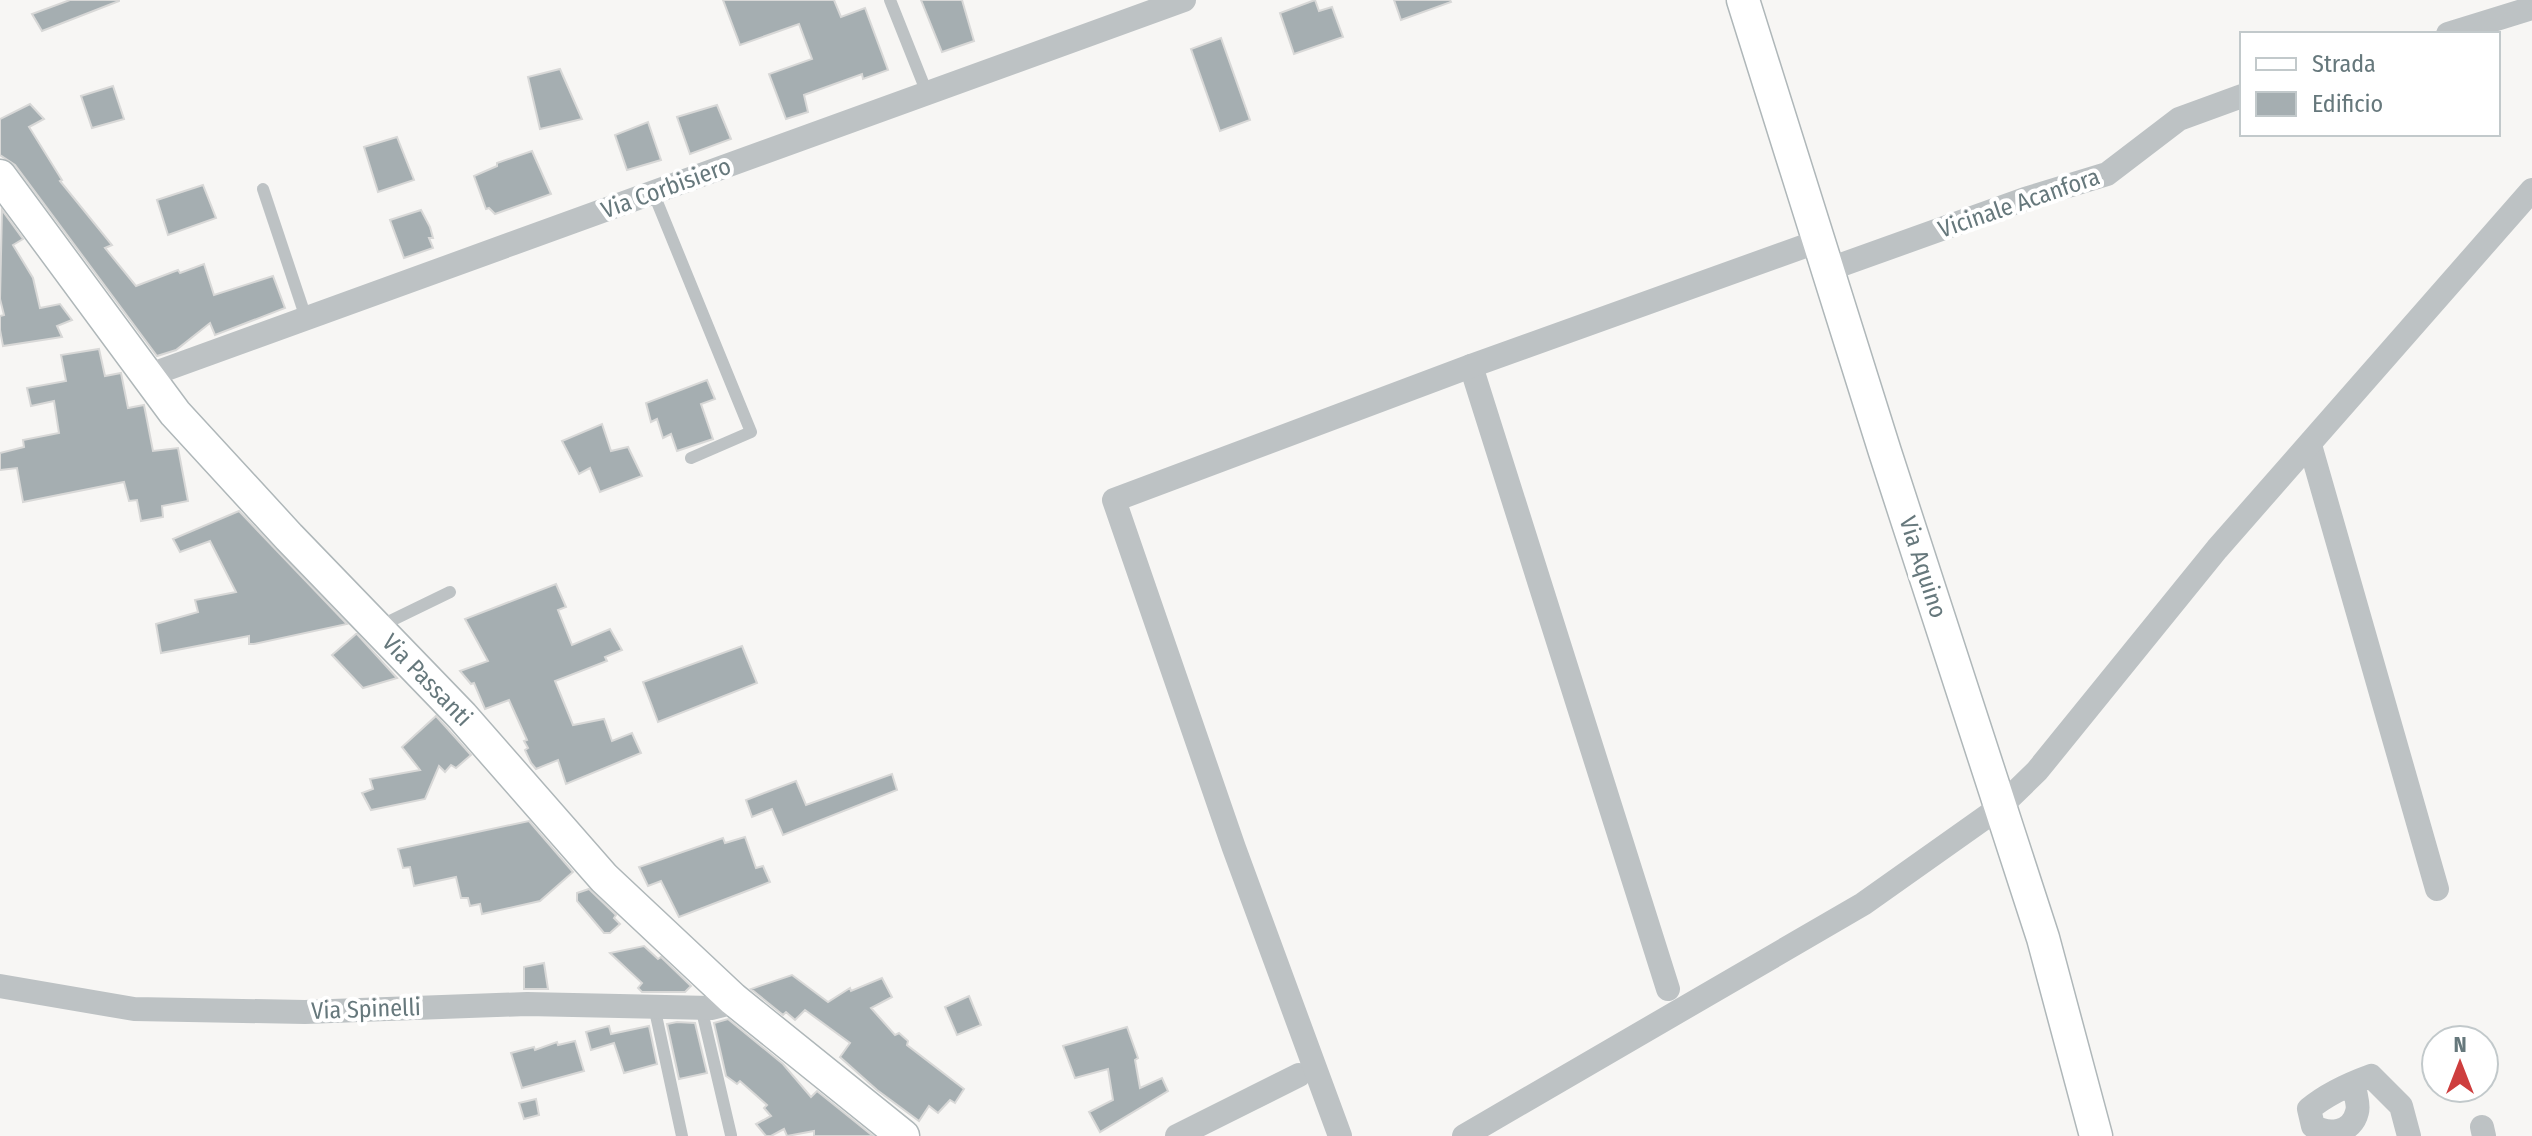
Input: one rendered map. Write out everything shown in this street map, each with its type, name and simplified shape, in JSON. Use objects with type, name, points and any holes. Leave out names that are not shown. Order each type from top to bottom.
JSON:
[{"type":"street","name":"Via Corbisiero","points":[[147,376],[1184,0]]},
{"type":"street","name":"Via Aquino","points":[[1743,0],[2043,938],[2096,1136]]},
{"type":"street","points":[[2454,32],[2532,8]]},
{"type":"street","name":"Vicinale Acanfora","points":[[1340,1136],[1234,848],[1114,500],[1471,366],[1823,256],[2107,174],[2179,119],[2240,97]]},
{"type":"street","name":"Via Passanti","points":[[0,176],[185,424],[462,716],[604,878],[733,999],[903,1136]]},
{"type":"street","points":[[1464,1136],[1863,904],[2000,807],[2037,771],[2217,549],[2532,190]]},
{"type":"street","points":[[1471,366],[1668,989]]},
{"type":"street","points":[[2310,445],[2437,889]]},
{"type":"street","name":"Via Spinelli","points":[[0,986],[134,1009],[305,1012],[527,1004],[701,1007],[723,1005],[733,999]]},
{"type":"street","points":[[1177,1136],[1299,1075]]},
{"type":"street","points":[[2343,1088],[2371,1076],[2401,1106],[2409,1136]]},
{"type":"lane","points":[[890,0],[927,93]]},
{"type":"lane","points":[[263,189],[306,318]]},
{"type":"lane","points":[[653,192],[751,432],[691,458]]},
{"type":"lane","points":[[377,628],[450,592]]},
{"type":"lane","points":[[654,1006],[682,1136]]},
{"type":"lane","points":[[701,1007],[731,1135]]},
{"type":"building","points":[[70,0],[119,1],[42,31],[32,14]]},
{"type":"building","points":[[723,0],[834,0],[841,17],[865,8],[888,70],[863,79],[862,74],[804,95],[808,112],[786,119],[769,74],[812,59],[799,24],[740,45]]},
{"type":"building","points":[[921,0],[962,0],[974,41],[942,52]]},
{"type":"building","points":[[1315,0],[1319,11],[1332,7],[1343,37],[1294,54],[1280,13]]},
{"type":"building","points":[[1394,0],[1450,0],[1451,2],[1401,20]]},
{"type":"building","points":[[1221,38],[1250,120],[1220,131],[1191,49]]},
{"type":"building","points":[[560,69],[582,119],[540,129],[528,77]]},
{"type":"building","points":[[113,86],[124,119],[92,128],[81,96]]},
{"type":"building","points":[[30,104],[44,119],[29,127],[60,181],[112,245],[105,248],[136,286],[204,264],[214,295],[273,276],[285,308],[215,335],[210,323],[176,350],[157,356],[15,165],[0,155],[0,119]]},
{"type":"building","points":[[717,105],[731,139],[690,154],[677,117]]},
{"type":"building","points":[[648,122],[661,160],[627,170],[615,135]]},
{"type":"building","points":[[397,137],[414,180],[378,192],[364,147]]},
{"type":"building","points":[[532,151],[551,194],[495,214],[486,209],[474,176],[497,166],[497,163]]},
{"type":"building","points":[[203,185],[216,218],[168,235],[157,200]]},
{"type":"building","points":[[2,210],[23,239],[13,245],[33,278],[40,308],[60,304],[72,320],[57,326],[62,337],[3,346],[0,330],[0,316],[4,315],[0,299]]},
{"type":"building","points":[[421,210],[430,227],[433,238],[429,238],[433,248],[404,258],[390,220]]},
{"type":"building","points":[[99,349],[105,376],[121,373],[128,408],[144,405],[153,451],[178,448],[188,501],[162,506],[163,517],[141,521],[137,500],[129,501],[124,482],[23,502],[17,468],[0,470],[0,453],[24,447],[23,440],[59,433],[54,401],[31,406],[27,388],[66,381],[61,355]]},
{"type":"building","points":[[707,380],[715,399],[701,404],[713,439],[677,451],[671,434],[663,438],[657,419],[651,422],[646,403]]},
{"type":"building","points":[[602,424],[611,451],[628,447],[642,476],[600,492],[590,468],[579,474],[562,441]]},
{"type":"building","points":[[239,511],[347,624],[254,644],[249,644],[249,636],[161,653],[156,624],[198,612],[195,600],[236,592],[210,541],[180,552],[173,539]]},
{"type":"building","points":[[556,584],[566,607],[558,610],[572,645],[610,629],[622,650],[605,657],[607,661],[555,681],[573,725],[604,719],[612,741],[632,733],[641,753],[566,784],[558,760],[536,769],[531,763],[525,750],[528,748],[524,741],[527,740],[509,700],[485,709],[474,683],[471,684],[460,671],[488,661],[465,619]]},
{"type":"building","points":[[356,634],[397,678],[363,688],[332,655]]},
{"type":"building","points":[[742,646],[757,683],[658,722],[643,682]]},
{"type":"building","points":[[436,716],[471,755],[456,768],[451,765],[445,772],[439,766],[425,799],[371,810],[362,793],[373,789],[370,779],[420,770],[402,747]]},
{"type":"building","points":[[892,774],[897,790],[783,835],[772,809],[752,817],[746,800],[796,781],[806,805]]},
{"type":"building","points":[[529,821],[573,872],[540,901],[482,914],[480,904],[470,906],[468,898],[461,898],[456,877],[414,886],[410,867],[403,868],[398,849]]},
{"type":"building","points":[[745,837],[756,868],[763,866],[770,882],[679,917],[661,881],[648,886],[639,867],[723,838],[725,843]]},
{"type":"building","points":[[589,889],[616,915],[614,918],[620,924],[610,933],[604,933],[577,901],[577,893]]},
{"type":"building","points":[[644,946],[658,959],[661,957],[691,986],[685,992],[642,992],[638,988],[642,983],[610,953]]},
{"type":"building","points":[[544,963],[548,989],[524,989],[524,967]]},
{"type":"building","points":[[792,975],[828,1002],[850,988],[851,991],[882,978],[892,997],[871,1008],[895,1035],[899,1033],[908,1041],[907,1045],[964,1089],[955,1103],[950,1100],[938,1113],[929,1106],[919,1121],[840,1057],[850,1043],[805,1010],[795,1020],[786,1012],[783,1015],[751,989]]},
{"type":"building","points":[[969,996],[981,1025],[957,1035],[945,1007]]},
{"type":"building","points":[[728,1019],[783,1064],[811,1097],[817,1091],[873,1136],[814,1136],[814,1131],[787,1136],[784,1129],[766,1136],[756,1124],[771,1116],[764,1108],[767,1105],[740,1081],[737,1084],[726,1076],[714,1023]]},
{"type":"building","points":[[695,1023],[707,1073],[679,1079],[667,1024]]},
{"type":"building","points":[[609,1026],[611,1034],[649,1026],[657,1064],[624,1073],[614,1043],[591,1050],[586,1032]]},
{"type":"building","points":[[1127,1027],[1138,1058],[1135,1060],[1140,1088],[1162,1078],[1168,1091],[1100,1132],[1089,1112],[1113,1100],[1108,1069],[1075,1078],[1063,1046]]},
{"type":"building","points":[[575,1041],[584,1071],[522,1088],[511,1053]]},
{"type":"building","points":[[536,1099],[539,1115],[524,1119],[519,1103]]}]
